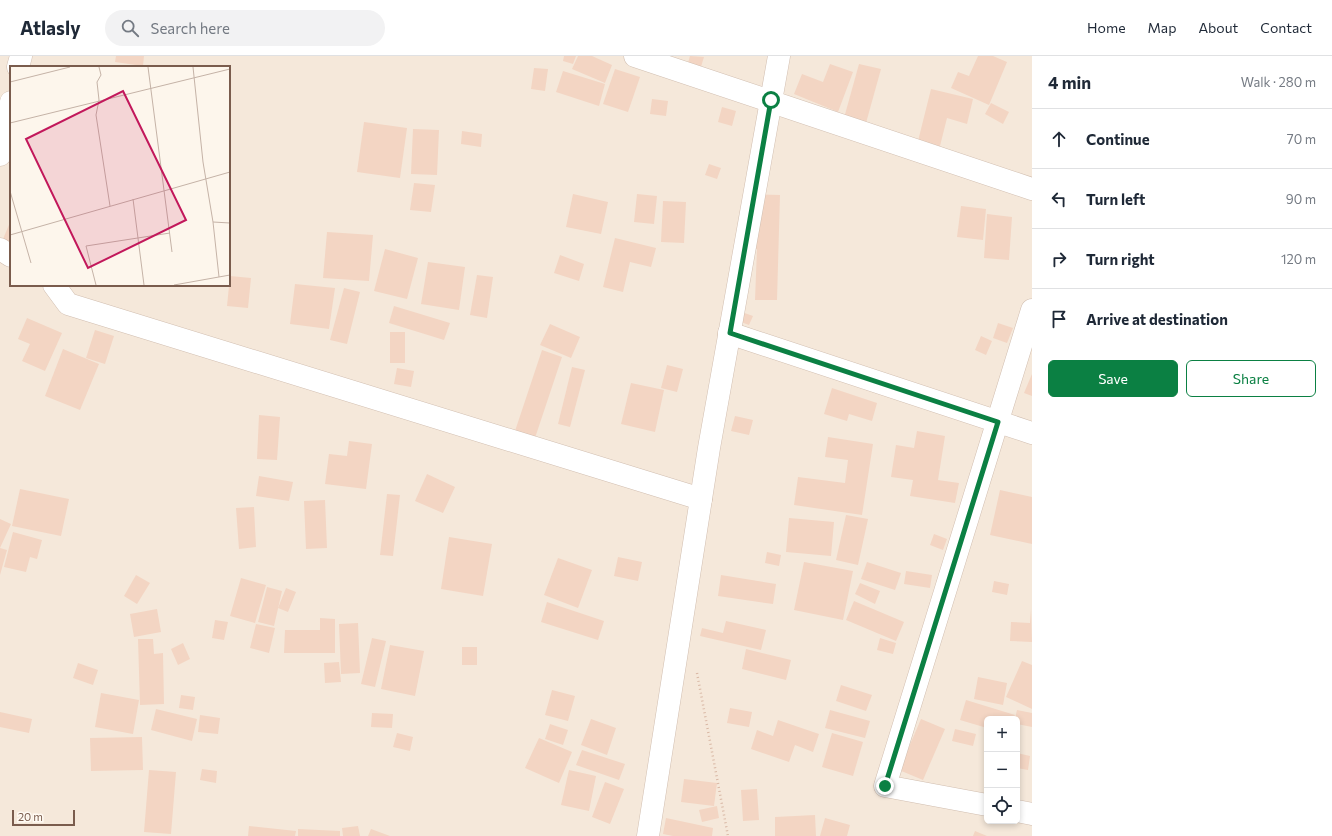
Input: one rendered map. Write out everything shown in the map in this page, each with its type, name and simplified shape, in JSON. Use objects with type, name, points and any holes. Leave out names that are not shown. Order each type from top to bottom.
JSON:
[{"type":"street","points":[[18,66],[21,56]]},
{"type":"street","points":[[635,56],[771,100],[1032,189]]},
{"type":"street","points":[[648,836],[701,499],[779,56]]},
{"type":"street","points":[[0,155],[10,107]]},
{"type":"street","points":[[0,249],[10,255]]},
{"type":"street","points":[[55,286],[68,304],[701,499]]},
{"type":"street","points":[[984,805],[885,786],[1032,310]]},
{"type":"street","points":[[730,333],[1032,433]]},
{"type":"street","points":[[1020,812],[1032,814]]},
{"type":"path","points":[[696,668],[728,836]]},
{"type":"shaded area","points":[[0,56],[1032,56],[1032,836],[0,836]]},
{"type":"building","points":[[116,56],[144,56],[143,66],[115,62]]},
{"type":"building","points":[[564,56],[576,56],[573,64],[563,61]]},
{"type":"building","points":[[578,56],[592,56],[612,65],[605,83],[572,69]]},
{"type":"building","points":[[690,56],[704,57],[700,70],[687,66]]},
{"type":"building","points":[[978,56],[993,56],[1007,62],[989,105],[951,88],[958,72],[969,76]]},
{"type":"building","points":[[830,64],[853,72],[838,112],[794,94],[802,74],[823,82]]},
{"type":"building","points":[[859,64],[881,69],[866,123],[844,118]]},
{"type":"building","points":[[534,68],[548,69],[545,91],[531,89]]},
{"type":"building","points":[[615,69],[640,77],[628,112],[603,104]]},
{"type":"building","points":[[563,71],[605,84],[599,106],[556,92]]},
{"type":"building","points":[[931,89],[973,99],[967,124],[947,118],[938,154],[916,149]]},
{"type":"building","points":[[652,99],[668,101],[666,116],[650,114]]},
{"type":"building","points":[[991,103],[1009,112],[1003,124],[985,114]]},
{"type":"building","points":[[722,107],[736,111],[732,126],[718,122]]},
{"type":"building","points":[[364,122],[407,128],[400,178],[357,172]]},
{"type":"building","points":[[413,129],[439,130],[437,175],[411,174]]},
{"type":"building","points":[[462,131],[482,134],[481,147],[461,144]]},
{"type":"building","points":[[709,164],[721,168],[717,179],[705,175]]},
{"type":"building","points":[[414,183],[435,185],[431,212],[410,210]]},
{"type":"building","points":[[573,194],[608,202],[601,234],[566,227]]},
{"type":"building","points":[[637,194],[657,196],[654,224],[634,222]]},
{"type":"building","points":[[748,194],[780,195],[777,300],[755,300],[757,249],[747,249]]},
{"type":"building","points":[[663,201],[686,202],[684,243],[661,242]]},
{"type":"building","points":[[961,206],[986,209],[983,240],[957,237]]},
{"type":"building","points":[[987,214],[1012,217],[1009,260],[984,258]]},
{"type":"building","points":[[10,222],[10,242],[3,239]]},
{"type":"building","points":[[327,232],[373,235],[369,281],[323,278]]},
{"type":"building","points":[[615,238],[656,248],[651,267],[630,262],[623,292],[603,287]]},
{"type":"building","points":[[385,249],[418,258],[407,299],[374,291]]},
{"type":"building","points":[[560,255],[584,264],[579,281],[554,273]]},
{"type":"building","points":[[428,262],[465,267],[459,310],[421,304]]},
{"type":"building","points":[[477,275],[493,277],[487,318],[470,315]]},
{"type":"building","points":[[230,276],[251,278],[248,308],[227,306]]},
{"type":"building","points":[[295,284],[335,288],[329,329],[290,324]]},
{"type":"building","points":[[344,288],[360,292],[347,344],[330,340]]},
{"type":"building","points":[[394,306],[450,323],[444,340],[389,323]]},
{"type":"building","points":[[736,310],[753,316],[749,325],[733,319]]},
{"type":"building","points":[[27,318],[62,333],[45,371],[22,361],[30,344],[18,339]]},
{"type":"building","points":[[998,323],[1013,328],[1007,343],[993,338]]},
{"type":"building","points":[[550,324],[580,337],[571,358],[540,345]]},
{"type":"building","points":[[95,330],[114,336],[105,364],[86,358]]},
{"type":"building","points":[[390,332],[405,332],[405,363],[390,363]]},
{"type":"building","points":[[981,336],[992,341],[986,355],[975,350]]},
{"type":"building","points":[[63,349],[99,364],[80,410],[45,396]]},
{"type":"building","points":[[542,350],[562,357],[534,441],[514,434]]},
{"type":"building","points":[[667,365],[683,369],[677,392],[661,388]]},
{"type":"building","points":[[572,367],[585,370],[570,427],[558,424]]},
{"type":"building","points":[[397,368],[414,371],[411,387],[394,384]]},
{"type":"building","points":[[1032,374],[1032,396],[1024,393]]},
{"type":"building","points":[[631,383],[664,390],[655,432],[621,424]]},
{"type":"building","points":[[832,388],[877,403],[872,421],[849,414],[847,421],[824,414]]},
{"type":"building","points":[[259,415],[280,417],[277,460],[257,459]]},
{"type":"building","points":[[735,416],[753,420],[749,435],[731,431]]},
{"type":"building","points":[[917,431],[945,436],[938,480],[959,483],[955,503],[910,496],[913,480],[891,477],[896,445],[914,448]]},
{"type":"building","points":[[828,437],[873,444],[862,515],[794,505],[798,477],[845,483],[848,460],[825,457]]},
{"type":"building","points":[[349,441],[372,444],[366,489],[325,484],[329,454],[347,456]]},
{"type":"building","points":[[427,474],[455,487],[443,513],[415,501]]},
{"type":"building","points":[[259,476],[293,482],[289,501],[256,496]]},
{"type":"building","points":[[20,489],[69,499],[61,536],[12,526]]},
{"type":"building","points":[[1000,490],[1032,497],[1032,544],[990,535]]},
{"type":"building","points":[[387,494],[400,495],[393,556],[380,555]]},
{"type":"building","points":[[325,500],[327,548],[306,549],[304,501]]},
{"type":"building","points":[[254,507],[256,547],[239,549],[236,508]]},
{"type":"building","points":[[846,515],[868,519],[858,565],[836,560]]},
{"type":"building","points":[[789,518],[834,522],[831,556],[786,552]]},
{"type":"building","points":[[0,519],[11,524],[0,548]]},
{"type":"building","points":[[13,532],[42,540],[37,559],[30,557],[26,572],[4,567]]},
{"type":"building","points":[[934,534],[947,539],[943,550],[930,545]]},
{"type":"building","points":[[449,537],[492,544],[483,596],[441,589]]},
{"type":"building","points":[[0,548],[7,550],[0,575]]},
{"type":"building","points":[[767,552],[781,555],[779,566],[765,563]]},
{"type":"building","points":[[618,557],[642,562],[638,581],[614,576]]},
{"type":"building","points":[[558,558],[592,570],[578,608],[544,595]]},
{"type":"building","points":[[804,562],[853,571],[843,620],[794,610]]},
{"type":"building","points":[[867,562],[901,573],[895,590],[861,579]]},
{"type":"building","points":[[906,571],[932,575],[930,588],[904,584]]},
{"type":"building","points":[[136,575],[150,583],[137,604],[124,596]]},
{"type":"building","points":[[721,575],[776,584],[773,604],[718,596]]},
{"type":"building","points":[[241,578],[266,585],[255,623],[230,616]]},
{"type":"building","points":[[994,581],[1009,584],[1007,595],[992,592]]},
{"type":"building","points":[[860,583],[880,591],[875,604],[855,594]]},
{"type":"building","points":[[267,587],[282,591],[274,626],[258,622]]},
{"type":"building","points":[[286,588],[296,592],[288,612],[278,608]]},
{"type":"building","points":[[854,601],[904,622],[896,641],[846,620]]},
{"type":"building","points":[[547,602],[604,621],[598,640],[541,622]]},
{"type":"building","points":[[157,609],[161,632],[134,637],[130,614]]},
{"type":"building","points":[[1031,609],[1032,642],[1010,641],[1011,622],[1030,623]]},
{"type":"building","points":[[320,618],[335,619],[335,653],[284,653],[285,630],[320,630]]},
{"type":"building","points":[[215,620],[228,622],[224,640],[212,638]]},
{"type":"building","points":[[726,621],[766,630],[761,650],[700,636],[702,628],[723,633]]},
{"type":"building","points":[[358,623],[360,673],[341,674],[339,624]]},
{"type":"building","points":[[256,624],[275,628],[269,653],[250,648]]},
{"type":"building","points":[[372,638],[386,641],[375,687],[361,684]]},
{"type":"building","points":[[880,638],[896,643],[893,654],[877,650]]},
{"type":"building","points":[[138,639],[153,639],[154,654],[163,653],[164,704],[140,705]]},
{"type":"building","points":[[183,643],[190,659],[178,665],[171,649]]},
{"type":"building","points":[[390,645],[424,651],[415,696],[381,689]]},
{"type":"building","points":[[462,647],[477,647],[477,665],[462,665]]},
{"type":"building","points":[[746,649],[791,660],[786,680],[742,669]]},
{"type":"building","points":[[1022,661],[1032,665],[1032,709],[1006,697]]},
{"type":"building","points":[[339,662],[341,682],[325,683],[324,663]]},
{"type":"building","points":[[78,663],[98,670],[93,685],[73,678]]},
{"type":"building","points":[[978,677],[1007,683],[1003,705],[974,699]]},
{"type":"building","points":[[841,685],[872,695],[866,711],[836,701]]},
{"type":"building","points":[[552,690],[575,696],[568,721],[545,715]]},
{"type":"building","points":[[101,693],[139,700],[133,734],[95,727]]},
{"type":"building","points":[[181,695],[195,697],[193,710],[179,708]]},
{"type":"building","points":[[966,700],[1015,715],[984,716],[984,727],[960,720]]},
{"type":"building","points":[[730,708],[752,712],[749,727],[727,723]]},
{"type":"building","points":[[156,709],[197,719],[192,741],[151,730]]},
{"type":"building","points":[[830,710],[870,721],[865,738],[825,728]]},
{"type":"building","points":[[1017,710],[1032,713],[1032,727],[1020,725],[1020,716],[1016,716]]},
{"type":"building","points":[[0,712],[32,719],[29,733],[0,727]]},
{"type":"building","points":[[372,713],[393,714],[392,728],[371,727]]},
{"type":"building","points":[[200,715],[220,718],[218,734],[198,732]]},
{"type":"building","points":[[591,719],[616,728],[607,755],[581,745]]},
{"type":"building","points":[[921,719],[945,729],[923,780],[899,770]]},
{"type":"building","points":[[778,720],[819,734],[813,752],[795,745],[789,762],[751,749],[757,730],[773,736]]},
{"type":"building","points":[[550,724],[568,730],[563,745],[545,739]]},
{"type":"building","points":[[955,729],[976,734],[973,746],[952,741]]},
{"type":"building","points":[[397,733],[413,737],[410,751],[393,747]]},
{"type":"building","points":[[832,733],[863,742],[853,776],[822,767]]},
{"type":"building","points":[[142,737],[143,770],[91,771],[90,738]]},
{"type":"building","points":[[539,738],[572,752],[559,783],[525,768]]},
{"type":"building","points":[[582,750],[625,764],[619,780],[576,765]]},
{"type":"building","points":[[1020,754],[1030,756],[1028,770],[1020,769]]},
{"type":"building","points":[[202,769],[217,771],[216,783],[200,780]]},
{"type":"building","points":[[149,770],[176,772],[171,834],[144,832]]},
{"type":"building","points":[[569,770],[596,776],[589,811],[561,805]]},
{"type":"building","points":[[684,779],[717,783],[714,806],[681,802]]},
{"type":"building","points":[[605,782],[624,789],[610,824],[592,817]]},
{"type":"building","points":[[757,789],[759,820],[743,821],[741,790]]},
{"type":"building","points":[[717,806],[719,818],[702,822],[699,810]]},
{"type":"building","points":[[815,815],[816,836],[775,836],[775,817]]},
{"type":"building","points":[[666,818],[713,828],[712,836],[673,836],[663,834]]},
{"type":"building","points":[[825,818],[850,825],[847,836],[820,836]]},
{"type":"building","points":[[249,826],[296,831],[295,836],[248,836]]},
{"type":"building","points":[[358,826],[360,836],[343,836],[342,828]]},
{"type":"building","points":[[298,829],[340,831],[340,836],[298,836]]},
{"type":"building","points":[[371,829],[390,836],[368,836]]},
{"type":"building","points":[[975,831],[987,836],[973,836]]},
{"type":"route","points":[[771,100],[730,333],[998,422],[885,786]]}]
